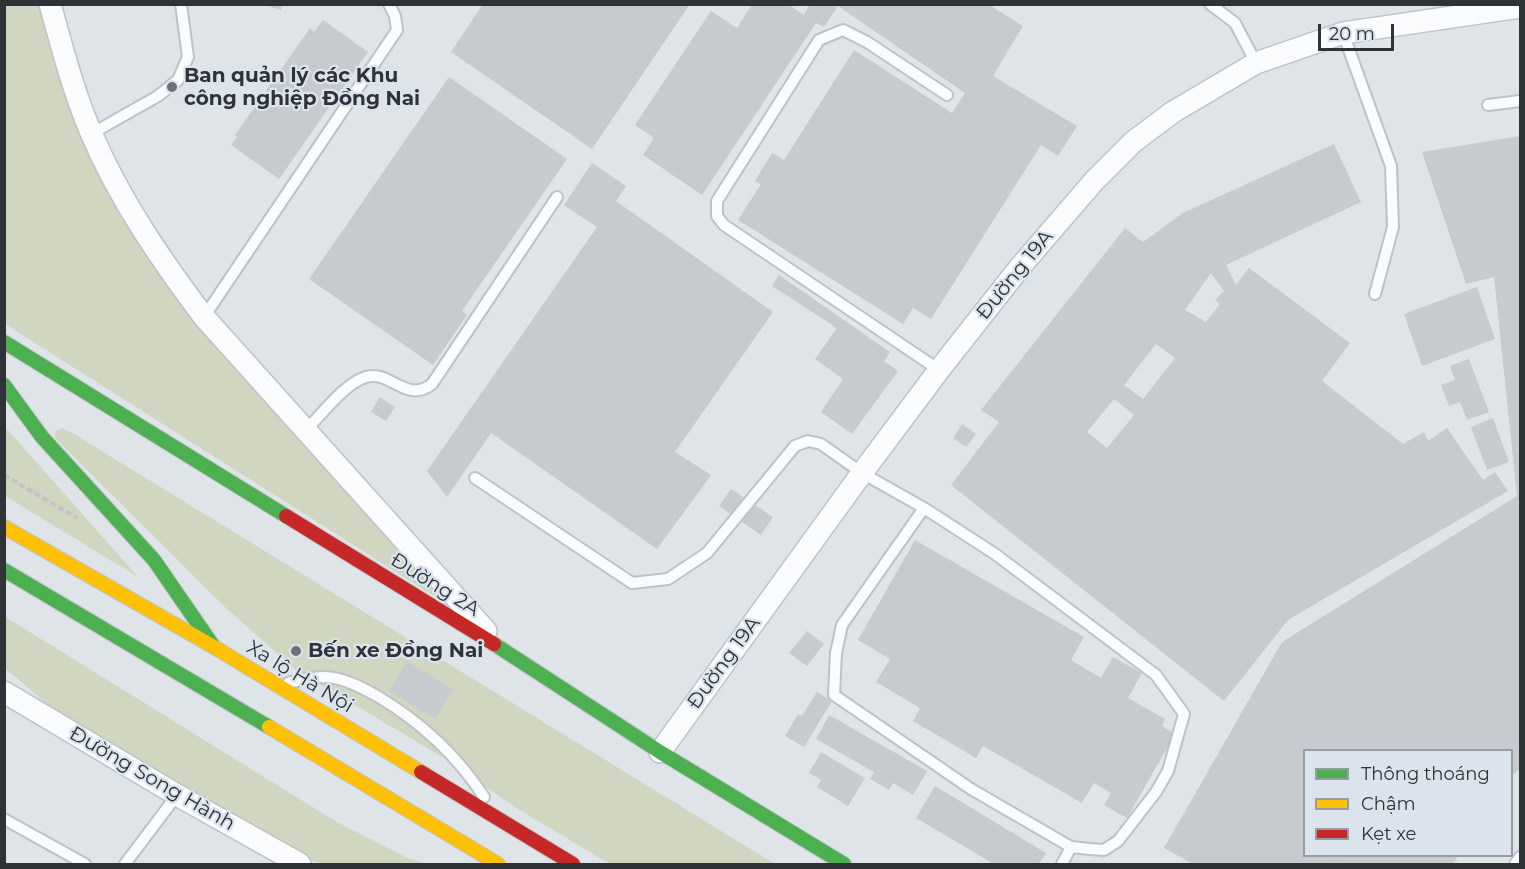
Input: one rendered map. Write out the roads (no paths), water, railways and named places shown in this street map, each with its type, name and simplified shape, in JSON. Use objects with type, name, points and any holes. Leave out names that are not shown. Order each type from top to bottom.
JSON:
[{"type":"main road","name":"Đường 2A","points":[[4,342],[502,649],[660,752],[844,864]]},
{"type":"main road","points":[[4,385],[42,436],[154,560],[214,647]]},
{"type":"main road","name":"Xa lộ Hà Nội","points":[[4,527],[214,647],[573,864]]},
{"type":"main road","points":[[4,570],[498,864]]},
{"type":"street","points":[[50,4],[62,49],[91,134],[119,190],[141,227],[182,287],[204,317],[502,649]]},
{"type":"street","name":"Đường 19A","points":[[660,752],[939,370],[1020,267],[1095,180],[1133,142],[1173,112],[1256,63],[1344,33],[1521,7]]},
{"type":"street","name":"Đường Song Hành","points":[[4,692],[177,795],[300,864]]},
{"type":"lane","points":[[91,134],[158,96],[178,80],[188,57],[181,4]]},
{"type":"lane","points":[[204,317],[397,30],[395,16],[389,4]]},
{"type":"lane","points":[[1210,4],[1235,23],[1256,63]]},
{"type":"lane","points":[[939,370],[724,225],[717,216],[717,201],[819,40],[831,34],[843,30],[867,42],[947,96]]},
{"type":"lane","points":[[1344,33],[1391,166],[1394,227],[1375,294]]},
{"type":"lane","points":[[1488,105],[1521,101]]},
{"type":"lane","points":[[306,430],[352,384],[368,376],[381,378],[411,391],[423,391],[432,384],[557,197]]},
{"type":"lane","points":[[476,478],[632,583],[668,579],[707,553],[795,446],[808,441],[821,444],[862,473],[924,508],[995,554],[1156,675],[1184,714],[1168,771],[1156,792],[1118,841],[1104,850],[1071,847],[971,789],[834,695],[836,654],[842,625],[924,508]]},
{"type":"lane","points":[[278,686],[311,677],[326,677],[355,685],[386,702],[426,729],[439,741],[464,770],[497,818]]},
{"type":"lane","points":[[125,864],[177,795]]},
{"type":"lane","points":[[4,819],[85,864]]},
{"type":"lane","points":[[1062,864],[1071,847]]},
{"type":"lane","points":[[1515,864],[1521,857]]},
{"type":"place","name":"Ban quản lý các Khu công nghiệp Đồng Nai","points":[[172,87]]},
{"type":"place","name":"Bến xe Đồng Nai","points":[[296,651]]}]
